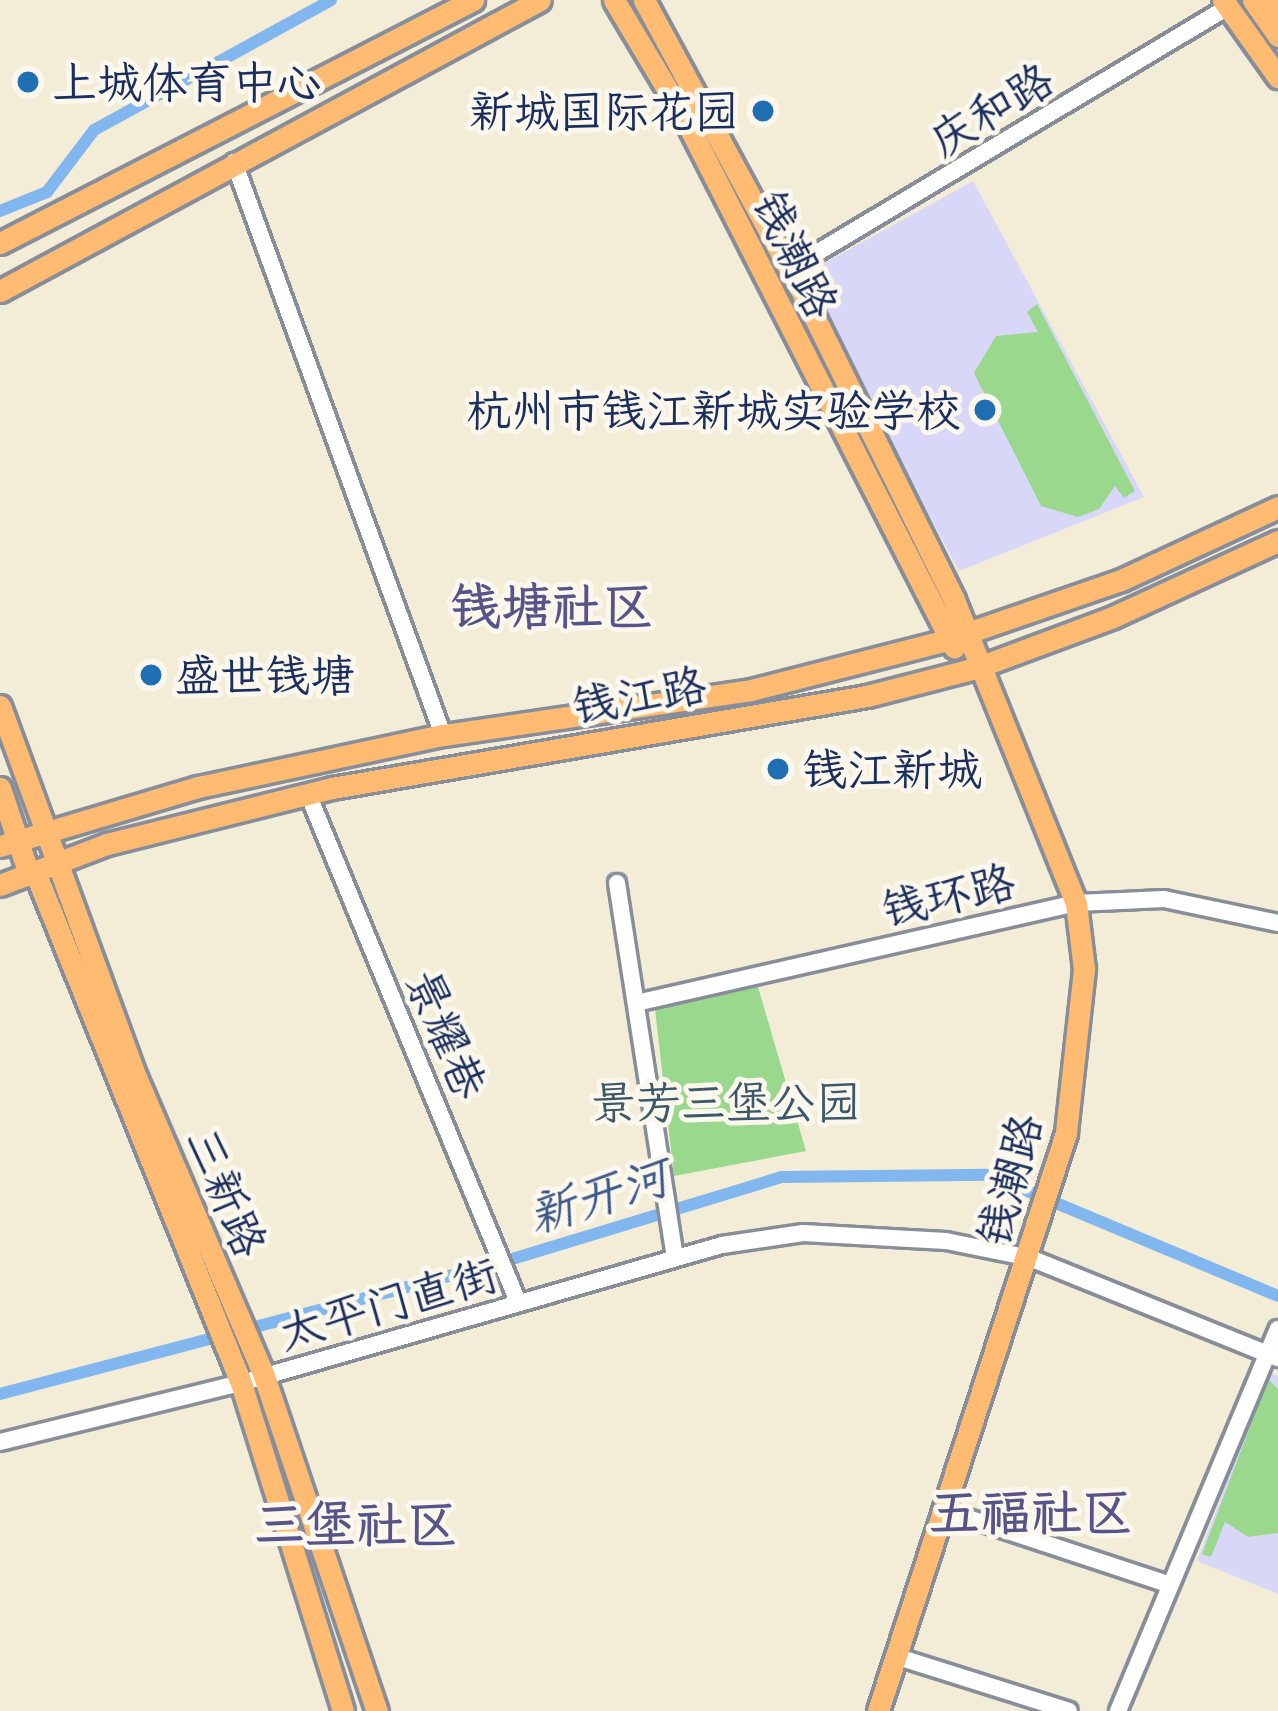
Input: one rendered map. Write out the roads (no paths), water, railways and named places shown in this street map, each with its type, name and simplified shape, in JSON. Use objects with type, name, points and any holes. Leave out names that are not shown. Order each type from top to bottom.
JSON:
[{"type":"main road","points":[[0,243],[473,0]]},
{"type":"main road","points":[[0,291],[540,0]]},
{"type":"main road","name":"钱潮路","points":[[614,0],[685,119],[956,638],[976,668],[1031,782],[1076,903],[1084,969],[1079,1042],[1055,1178],[878,1711]]},
{"type":"main road","name":"钱潮路","points":[[644,0],[790,269],[956,638]]},
{"type":"main road","points":[[1253,0],[1278,35]]},
{"type":"main road","points":[[1272,0],[1278,8]]},
{"type":"main road","points":[[1225,4],[1278,77]]},
{"type":"main road","name":"钱江路","points":[[9,843],[46,828],[443,734],[751,690],[956,638],[1121,580],[1278,507]]},
{"type":"main road","name":"钱江路","points":[[0,885],[58,863],[308,794],[867,696],[976,668],[1113,617],[1278,541]]},
{"type":"main road","name":"三新路","points":[[0,706],[224,1312],[231,1360],[343,1711]]},
{"type":"main road","name":"三新路","points":[[0,788],[9,843],[32,873],[224,1312],[259,1366],[377,1711]]},
{"type":"street","name":"庆和路","points":[[790,269],[1225,4]]},
{"type":"street","points":[[234,162],[443,734]]},
{"type":"street","name":"景耀巷","points":[[308,794],[518,1302]]},
{"type":"street","points":[[617,883],[675,1258]]},
{"type":"street","name":"钱环路","points":[[636,1004],[1076,903],[1164,899],[1278,923]]},
{"type":"street","name":"太平门直街","points":[[0,1442],[241,1383],[259,1366],[675,1258],[821,1233],[946,1241],[1030,1258],[1273,1356]]},
{"type":"street","points":[[1118,1711],[1168,1584],[1273,1356],[1278,1329]]},
{"type":"street","points":[[944,1510],[1168,1584]]},
{"type":"street","points":[[896,1655],[1070,1711]]},
{"type":"waterway","points":[[0,211],[47,192],[94,130],[331,0]]},
{"type":"waterway","name":"新开河","points":[[0,1394],[502,1262],[781,1177],[989,1175],[1278,1296]]},
{"type":"place","name":"上城体育中心","points":[[28,82]]},
{"type":"place","name":"新城国际花园","points":[[763,111]]},
{"type":"place","name":"杭州市钱江新城实验学校","points":[[985,410]]},
{"type":"place","name":"盛世钱塘","points":[[151,675]]},
{"type":"place","name":"钱江新城","points":[[778,769]]},
{"type":"district","name":"钱塘社区","points":[[552,606]]},
{"type":"district","name":"五福社区","points":[[1031,1512]]},
{"type":"district","name":"三堡社区","points":[[356,1524]]},
{"type":"park label","name":"景芳三堡公园","points":[[726,1102]]}]
